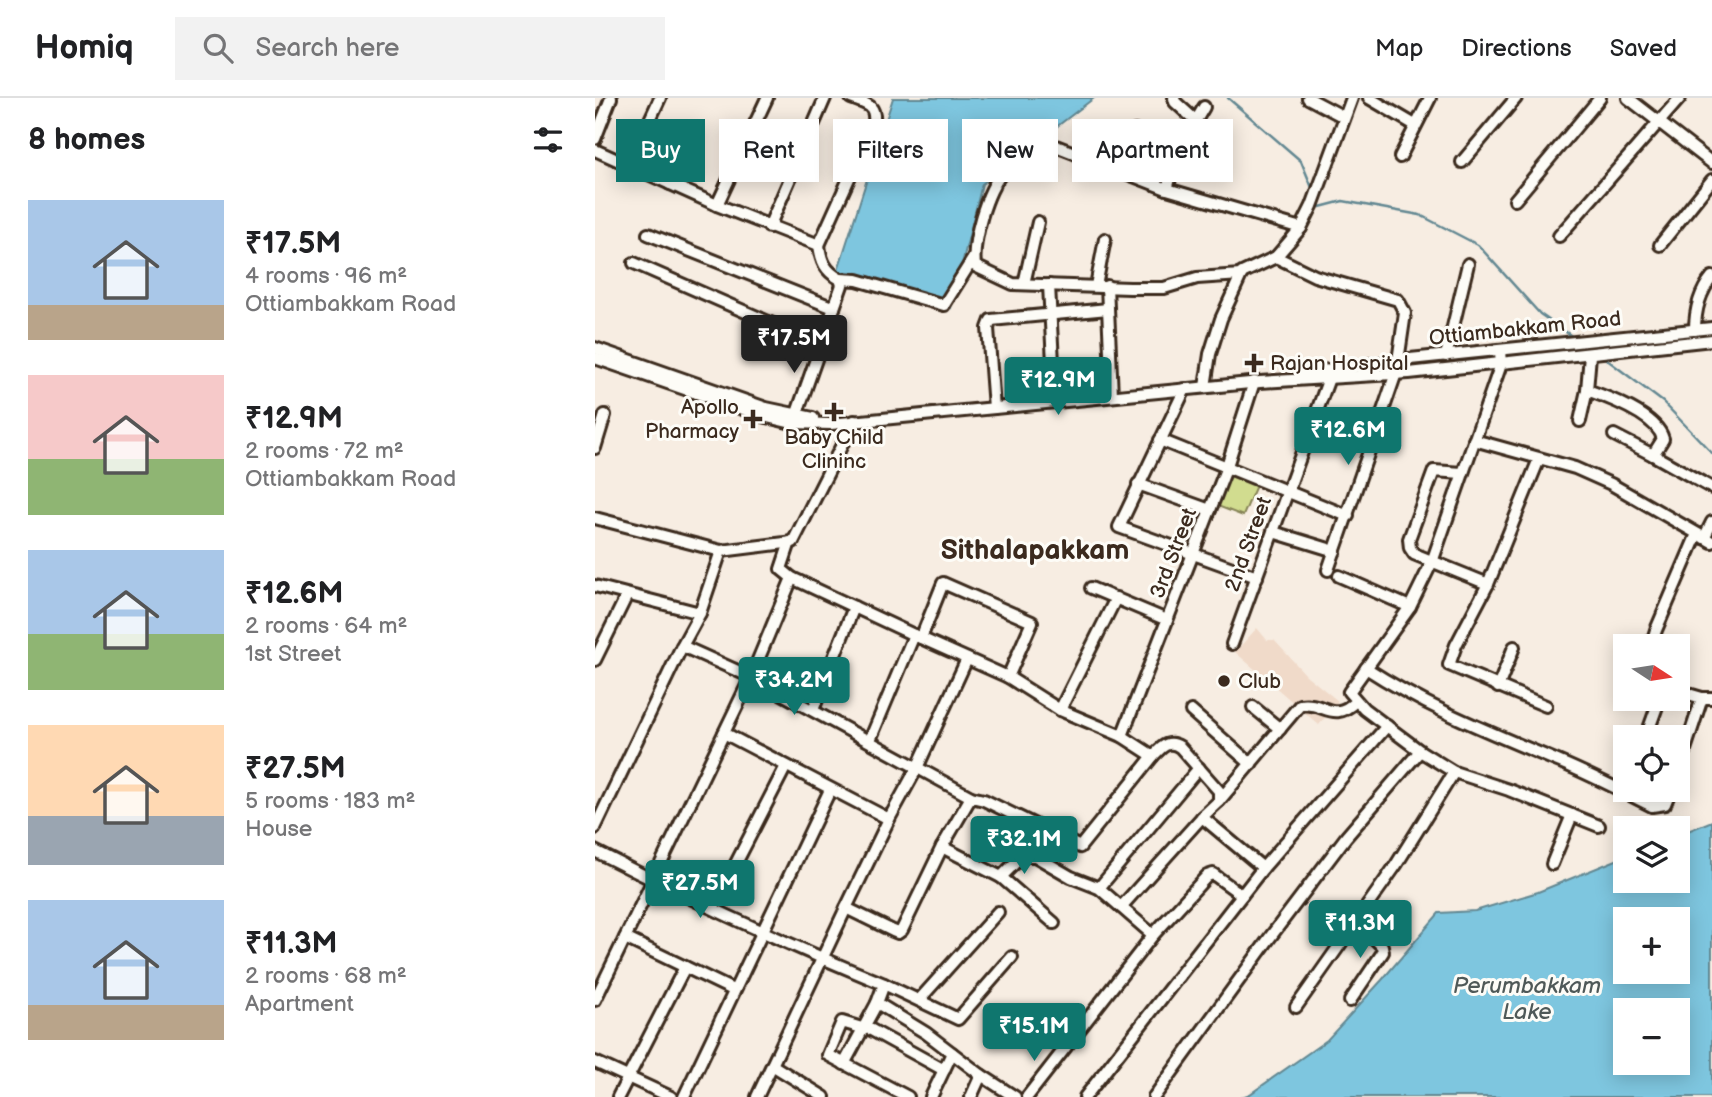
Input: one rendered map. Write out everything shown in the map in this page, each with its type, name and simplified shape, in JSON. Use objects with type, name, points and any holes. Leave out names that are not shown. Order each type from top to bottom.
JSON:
[{"type":"street","points":[[595,139],[611,98]]},
{"type":"street","points":[[650,119],[660,98]]},
{"type":"street","points":[[717,205],[767,98]]},
{"type":"street","points":[[769,227],[824,98]]},
{"type":"street","points":[[851,98],[871,107],[875,113],[874,122],[819,245],[821,259],[830,274],[840,279],[857,280],[944,305],[974,257]]},
{"type":"street","points":[[1174,98],[1194,119]]},
{"type":"street","points":[[1308,98],[1344,117]]},
{"type":"street","points":[[1301,228],[1167,189],[1042,141],[1003,171],[986,202],[974,257],[975,266],[1013,284],[1164,288],[1197,278],[1241,275],[1276,257],[1301,228],[1312,206],[1352,98]]},
{"type":"street","points":[[1369,98],[1415,125]]},
{"type":"street","points":[[1399,157],[1430,98]]},
{"type":"street","points":[[1462,162],[1516,98]]},
{"type":"street","points":[[1515,200],[1600,98]]},
{"type":"street","points":[[1629,98],[1712,163]]},
{"type":"street","points":[[1559,236],[1681,98]]},
{"type":"street","points":[[1196,119],[1204,107]]},
{"type":"street","points":[[595,150],[616,159]]},
{"type":"street","points":[[1660,245],[1712,180]]},
{"type":"street","points":[[666,182],[769,227],[819,245]]},
{"type":"street","points":[[1167,189],[1169,182]]},
{"type":"street","points":[[1024,284],[1038,222]]},
{"type":"street","points":[[648,234],[834,308]]},
{"type":"street","points":[[1105,239],[1101,286],[1108,310],[1112,396]]},
{"type":"street","points":[[1276,257],[1315,276],[1398,300],[1405,313],[1398,361]]},
{"type":"street","points":[[634,263],[821,345]]},
{"type":"street","points":[[1446,356],[1468,264]]},
{"type":"street","points":[[1205,387],[1210,354],[1221,319],[1241,275]]},
{"type":"street","points":[[1695,330],[1697,302],[1712,277]]},
{"type":"street","points":[[796,415],[842,285],[840,279]]},
{"type":"street","points":[[1049,285],[1055,402]]},
{"type":"street","points":[[994,408],[988,328],[991,320],[1108,310]]},
{"type":"street","name":"Ottiambakkam Road","points":[[1257,382],[1398,361],[1712,328]]},
{"type":"street","name":"Ottiambakkam Road","points":[[595,358],[763,416],[792,423],[813,424],[1257,382],[1501,364],[1712,340]]},
{"type":"street","name":"Ottiambakkam Road","points":[[595,348],[718,392],[796,415],[854,421]]},
{"type":"street","points":[[1500,351],[1501,364],[1432,562],[1410,607],[1349,692],[1364,709],[1420,751],[1454,772],[1509,790],[1599,826]]},
{"type":"street","points":[[1580,421],[1592,355]]},
{"type":"street","points":[[1328,570],[1396,373]]},
{"type":"street","name":"2nd Street","points":[[1232,644],[1329,378]]},
{"type":"street","name":"3rd Street","points":[[1122,736],[1227,468],[1257,382]]},
{"type":"street","points":[[1185,389],[1119,527],[1257,577]]},
{"type":"street","points":[[1587,390],[1630,407],[1662,433],[1663,439],[1653,456]]},
{"type":"street","points":[[595,448],[605,415]]},
{"type":"street","points":[[595,518],[721,551],[793,542],[854,421]]},
{"type":"street","points":[[1613,435],[1712,488]]},
{"type":"street","points":[[1160,440],[1348,516]]},
{"type":"street","points":[[1474,440],[1575,468],[1611,484],[1704,538]]},
{"type":"street","points":[[1539,459],[1488,584],[1456,645],[1449,665],[1546,706]]},
{"type":"street","points":[[1462,473],[1434,471],[1409,539],[1410,548],[1414,554],[1488,584]]},
{"type":"street","points":[[1138,484],[1210,510]]},
{"type":"street","points":[[1654,634],[1712,522]]},
{"type":"street","points":[[1273,532],[1335,551]]},
{"type":"street","points":[[790,542],[781,569],[792,578],[1008,677],[1060,710],[1122,736],[1153,756]]},
{"type":"street","points":[[595,828],[700,613],[721,551]]},
{"type":"street","points":[[1339,576],[1410,607]]},
{"type":"street","points":[[595,1000],[751,677],[792,578]]},
{"type":"street","points":[[870,740],[943,583],[1032,622],[1008,677]]},
{"type":"street","points":[[595,586],[700,613]]},
{"type":"street","points":[[1091,587],[1167,620]]},
{"type":"street","points":[[595,660],[627,595]]},
{"type":"street","points":[[1060,710],[1116,598]]},
{"type":"street","points":[[813,709],[854,607]]},
{"type":"street","points":[[682,646],[813,709],[971,797],[984,800],[1080,847],[1153,756],[1167,743],[1174,743],[1199,768],[1219,791],[1219,801]]},
{"type":"street","points":[[1498,687],[1514,647]]},
{"type":"street","points":[[757,1097],[967,659]]},
{"type":"street","points":[[1366,668],[1402,691],[1452,717],[1563,763],[1613,787]]},
{"type":"street","points":[[1690,741],[1707,698]]},
{"type":"street","points":[[1121,908],[1219,801],[1300,705],[1309,704],[1333,712],[1342,711],[1356,701]]},
{"type":"street","points":[[1253,707],[1280,729]]},
{"type":"street","points":[[1191,711],[1251,764]]},
{"type":"street","points":[[1085,1097],[1263,868],[1387,726]]},
{"type":"street","points":[[724,733],[889,819]]},
{"type":"street","points":[[1154,1097],[1346,837],[1420,751]]},
{"type":"street","points":[[713,908],[786,766]]},
{"type":"street","points":[[1099,888],[1199,768]]},
{"type":"street","points":[[1296,1007],[1396,865],[1454,772]]},
{"type":"street","points":[[684,1097],[830,790]]},
{"type":"street","points":[[846,908],[898,933],[902,930],[942,847],[971,797]]},
{"type":"street","points":[[1644,802],[1652,806],[1666,802]]},
{"type":"street","points":[[1552,864],[1572,815]]},
{"type":"street","points":[[1202,817],[1263,868]]},
{"type":"street","points":[[942,847],[1001,877],[1054,923]]},
{"type":"street","points":[[595,851],[761,931],[958,1019],[1012,957]]},
{"type":"street","points":[[1001,877],[1022,856],[1035,856],[1071,877],[1099,888],[1153,936]]},
{"type":"street","points":[[1027,1097],[1153,936],[1207,876],[1213,874],[1242,895]]},
{"type":"street","points":[[919,1000],[998,912]]},
{"type":"street","points":[[1350,1001],[1383,952],[1383,946],[1357,921]]},
{"type":"street","points":[[625,938],[733,990]]},
{"type":"street","points":[[618,1097],[685,967]]},
{"type":"street","points":[[844,1064],[865,1028],[884,984]]},
{"type":"street","points":[[877,1003],[926,1033],[1015,1097]]},
{"type":"street","points":[[908,1097],[828,1055],[842,1022],[865,1028],[944,1070]]},
{"type":"street","points":[[931,1097],[951,1053]]},
{"type":"street","points":[[595,1062],[671,1097]]},
{"type":"street","points":[[772,1065],[824,1097]]},
{"type":"street","points":[[971,1097],[981,1075]]},
{"type":"shaded area","points":[[1257,628],[1267,640],[1274,640],[1306,675],[1338,701],[1319,725],[1235,652]]},
{"type":"green space","points":[[1229,470],[1257,483],[1243,516],[1215,505]]},
{"type":"water","points":[[893,98],[1094,98],[1058,126],[1058,119],[962,119],[962,182],[985,182],[951,308],[837,273],[866,182],[948,182],[948,119],[886,119]]},
{"type":"water","name":"Perumbakkam Lake","points":[[1712,821],[1712,1097],[1242,1097],[1327,1040],[1439,913],[1475,911],[1538,892],[1613,861],[1613,893],[1690,893],[1690,830]]},
{"type":"waterway","points":[[1228,98],[1301,161],[1313,190]]},
{"type":"waterway","points":[[1318,203],[1320,207],[1343,201],[1420,215],[1478,245],[1540,314],[1576,339]]},
{"type":"waterway","points":[[1602,356],[1663,402],[1712,453]]},
{"type":"place","name":"Rajan Hospital","points":[[1254,363]]},
{"type":"place","name":"Baby Child Clininc","points":[[834,412]]},
{"type":"place","name":"Apollo Pharmacy","points":[[753,419]]},
{"type":"place","name":"Club","points":[[1224,681]]},
{"type":"district","name":"Sithalapakkam","points":[[1035,549]]}]
